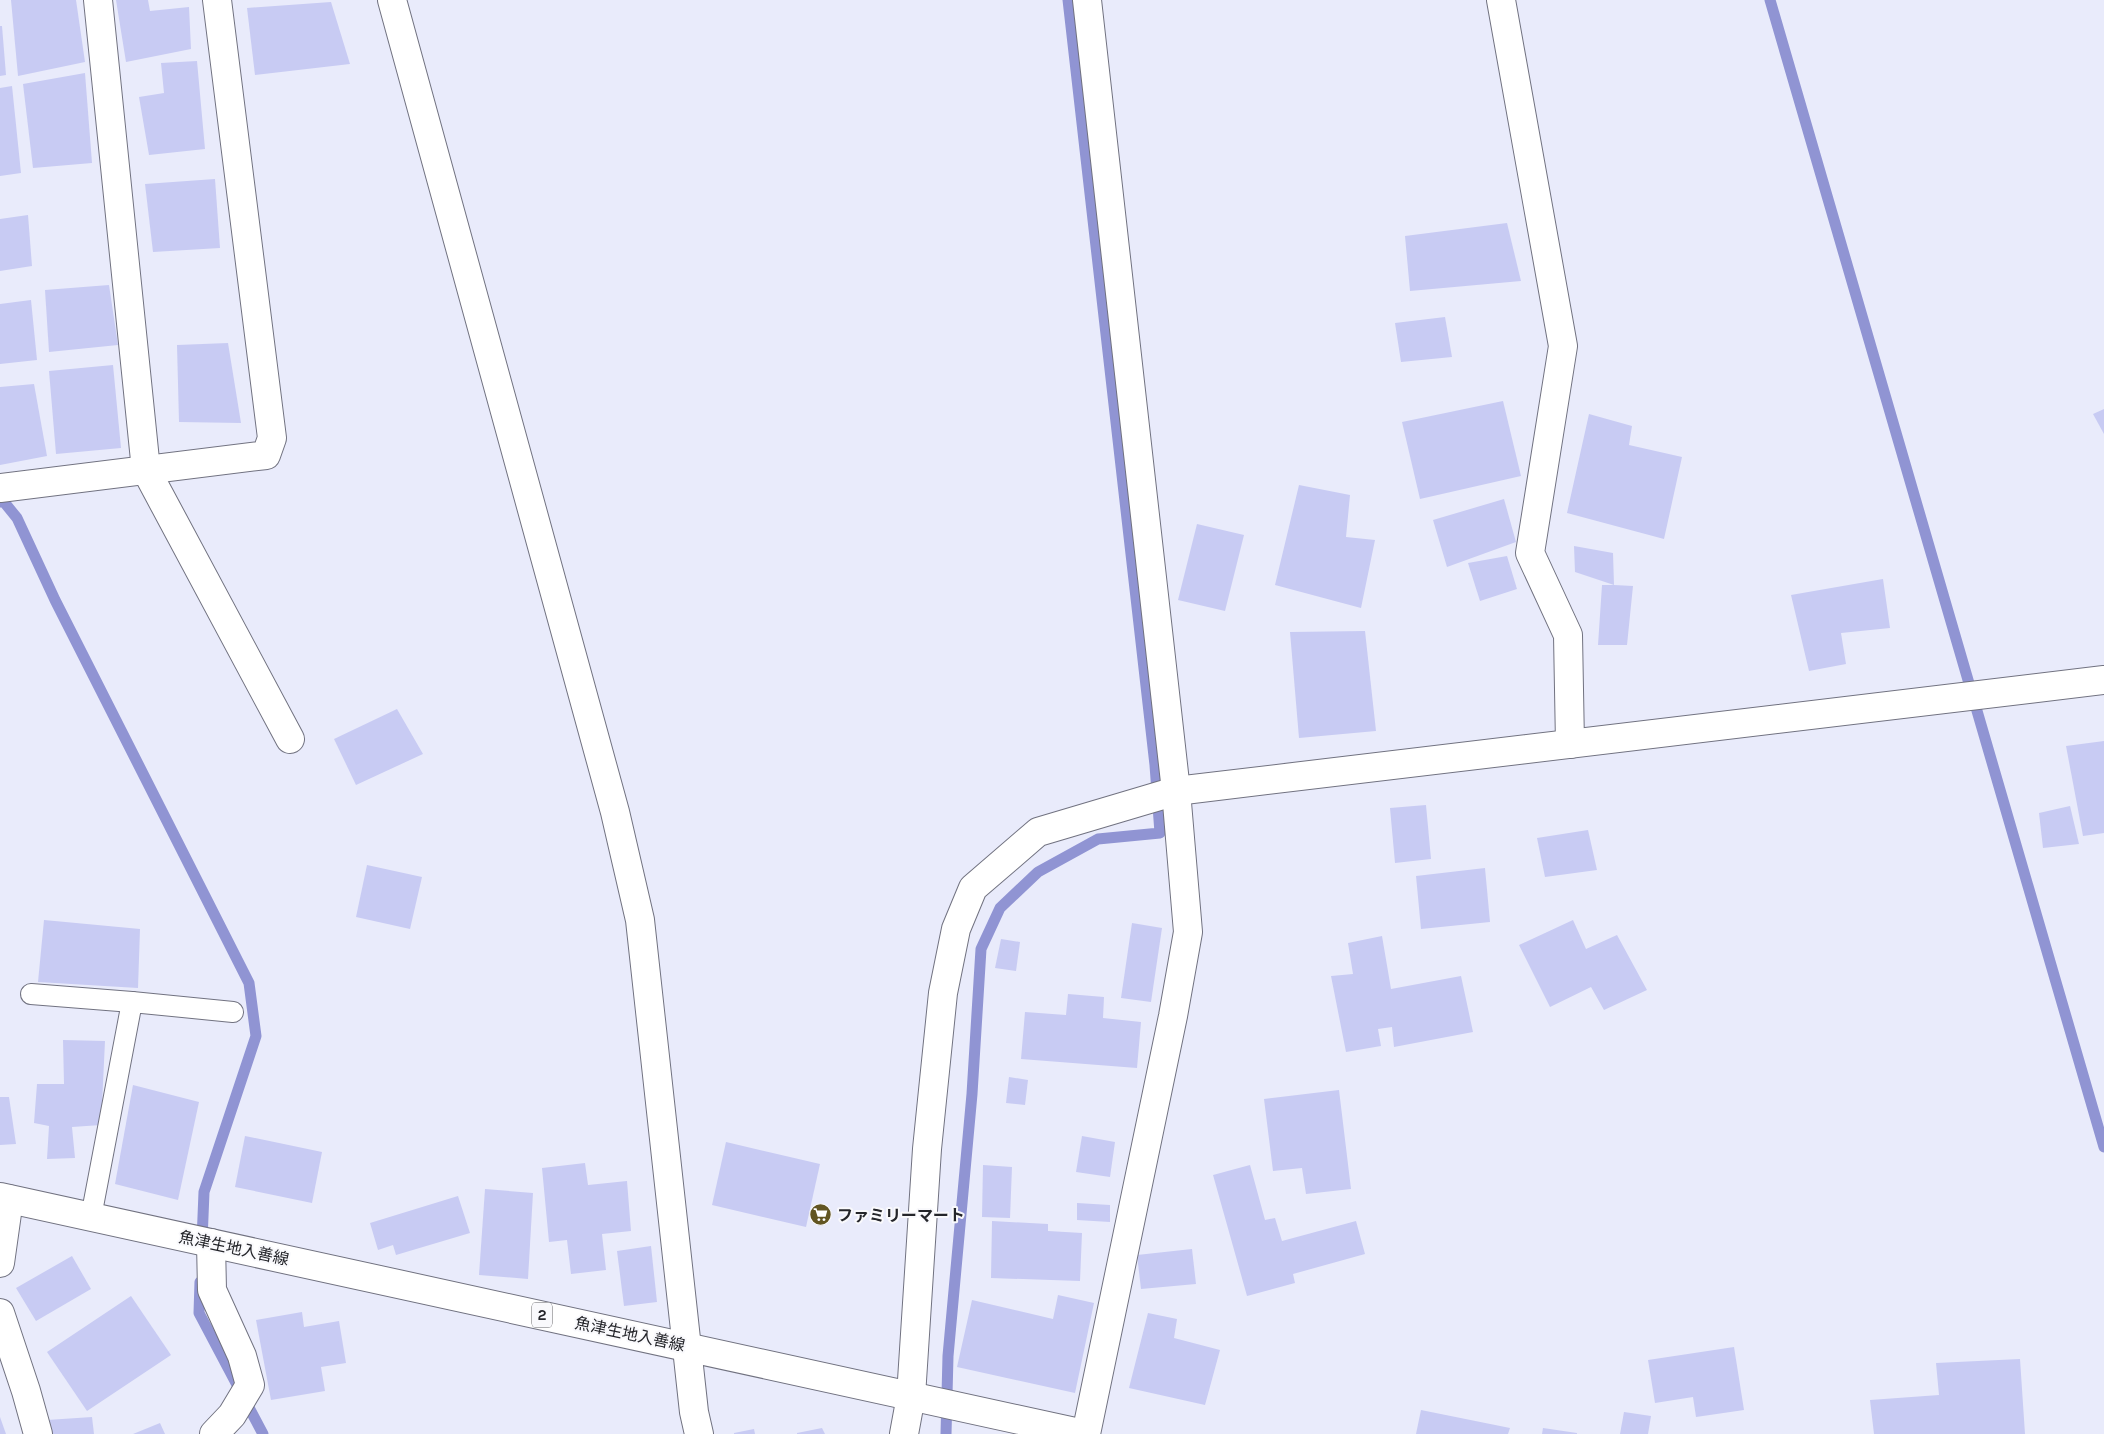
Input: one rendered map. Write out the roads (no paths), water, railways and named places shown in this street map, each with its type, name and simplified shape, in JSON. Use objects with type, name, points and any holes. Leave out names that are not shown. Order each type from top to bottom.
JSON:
[{"type":"street","points":[[98,0],[146,470],[290,739]]},
{"type":"street","points":[[0,488],[266,455],[272,438],[217,0]]},
{"type":"street","points":[[392,0],[615,812],[640,920],[694,1412],[698,1434]]},
{"type":"street","points":[[1085,1434],[1173,1016],[1188,932],[1176,792],[1087,0]]},
{"type":"street","points":[[1501,0],[1563,346],[1530,553],[1568,635],[1570,744]]},
{"type":"street","points":[[904,1434],[911,1396],[927,1149],[943,993],[956,929],[973,888],[1038,832],[1176,792],[2104,680]]},
{"type":"street","points":[[0,1263],[5,1198]]},
{"type":"street","name":"魚津生地入善線","points":[[5,1198],[1085,1434]]},
{"type":"street","points":[[211,1243],[212,1290],[242,1356],[250,1385],[232,1415],[214,1434]]},
{"type":"street","points":[[0,1313],[38,1434]]},
{"type":"lane","points":[[30,994],[232,1012]]},
{"type":"lane","points":[[91,1217],[132,1002]]},
{"type":"waterway","points":[[946,1434],[948,1356],[972,1094],[981,949],[1000,908],[1038,872],[1098,839],[1160,833],[1155,765],[1068,0]]},
{"type":"waterway","points":[[1770,0],[2104,1147]]},
{"type":"waterway","points":[[0,502],[4,502],[17,518],[55,600],[249,983],[256,1036],[204,1192],[202,1241]]},
{"type":"waterway","points":[[200,1282],[199,1313],[263,1434]]},
{"type":"place","name":"ファミリーマート","points":[[821,1215]]}]
